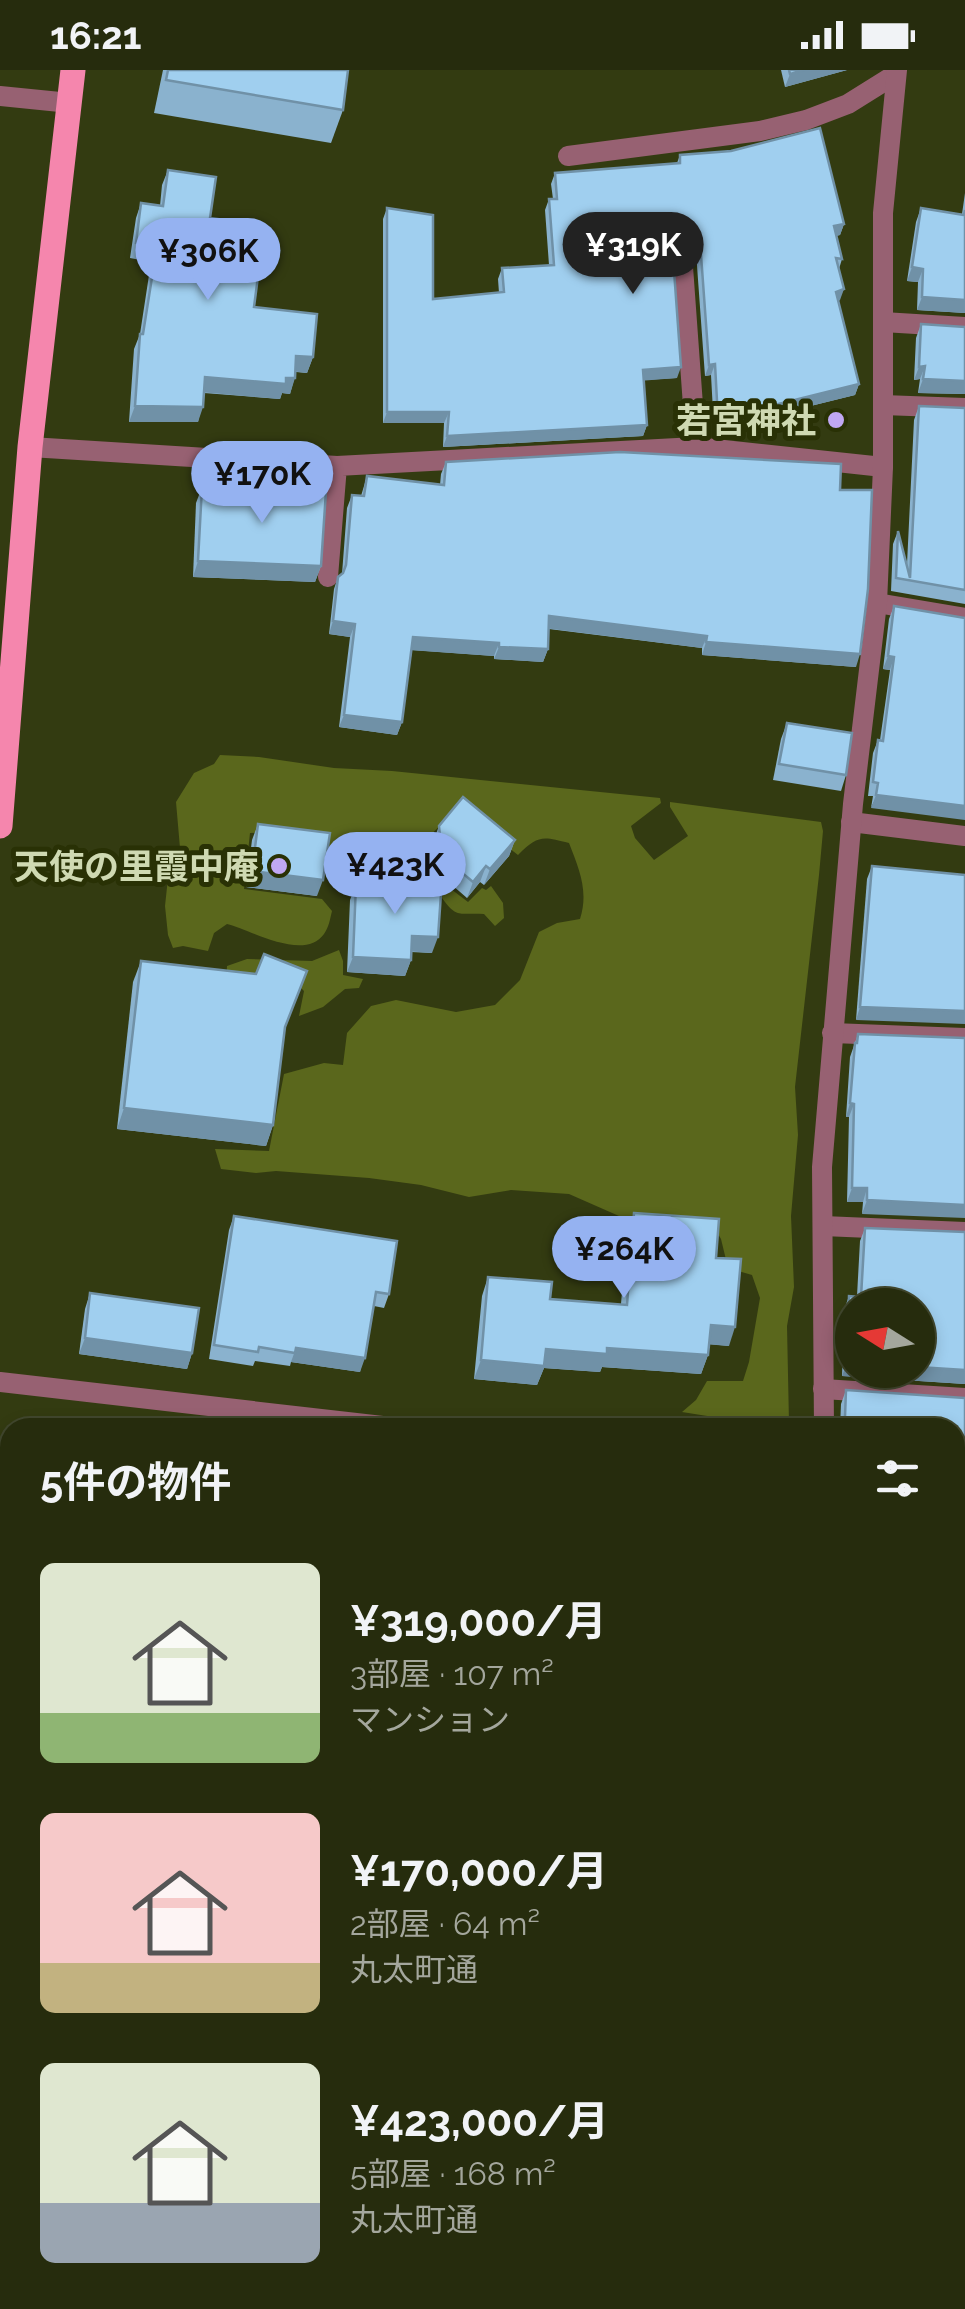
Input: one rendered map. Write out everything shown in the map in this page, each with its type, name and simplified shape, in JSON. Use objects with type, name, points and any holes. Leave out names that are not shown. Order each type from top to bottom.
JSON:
[{"type":"main road","points":[[0,826],[30,448],[73,70]]},
{"type":"street","points":[[568,156],[760,131],[806,120],[848,104],[897,72]]},
{"type":"street","points":[[824,1418],[822,1167],[860,697],[877,602],[883,468],[883,213],[897,72]]},
{"type":"street","points":[[0,96],[70,103]]},
{"type":"street","points":[[682,253],[696,447]]},
{"type":"street","points":[[883,322],[965,328]]},
{"type":"street","points":[[883,405],[965,408]]},
{"type":"street","points":[[30,448],[337,466],[696,447],[883,468]]},
{"type":"street","points":[[328,577],[337,466]]},
{"type":"street","points":[[877,602],[965,618]]},
{"type":"street","points":[[852,822],[965,836]]},
{"type":"street","points":[[832,1033],[965,1038]]},
{"type":"street","points":[[823,1226],[965,1232]]},
{"type":"street","points":[[0,1382],[309,1418]]},
{"type":"street","points":[[823,1389],[965,1398]]},
{"type":"green space","points":[[220,755],[259,757],[334,768],[660,798],[661,803],[631,826],[635,838],[654,860],[688,836],[670,802],[821,822],[819,875],[795,1087],[798,1135],[791,1216],[794,1287],[787,1326],[789,1418],[720,1418],[682,1412],[696,1400],[707,1381],[743,1381],[760,1298],[752,1275],[728,1268],[721,1239],[711,1222],[677,1226],[619,1216],[569,1194],[511,1190],[469,1197],[369,1178],[221,1169],[215,1149],[269,1151],[284,1074],[324,1063],[343,1065],[347,1033],[371,1006],[396,1000],[456,1012],[495,1005],[520,980],[539,932],[557,923],[580,919],[583,899],[582,880],[569,843],[541,839],[518,855],[458,809],[413,847],[394,849],[336,873],[324,843],[282,832],[250,833],[244,889],[322,899],[332,911],[324,934],[315,942],[291,945],[227,924],[214,933],[208,951],[173,948],[165,906],[168,878],[180,848],[176,802],[194,773],[214,764]]},
{"type":"green space","points":[[447,886],[468,902],[482,888],[491,886],[503,903],[504,918],[495,926],[484,914],[456,912],[442,898]]},
{"type":"green space","points":[[339,950],[343,975],[363,979],[359,988],[345,989],[323,1007],[299,1016],[304,991],[299,986],[257,970],[248,983],[226,984],[227,966],[247,959],[312,961]]},
{"type":"building","points":[[168,70],[348,70],[343,110],[166,80]]},
{"type":"building","points":[[820,128],[844,224],[834,226],[842,259],[836,258],[844,289],[836,292],[859,384],[718,419],[715,364],[709,365],[700,241],[697,234],[686,228],[678,231],[672,243],[681,367],[643,370],[647,425],[447,436],[449,412],[387,412],[387,208],[433,215],[433,299],[504,292],[502,268],[554,265],[549,199],[557,199],[555,173],[680,163],[680,155],[731,151]]},
{"type":"building","points":[[168,170],[216,177],[210,218],[248,223],[247,236],[263,238],[254,307],[317,314],[313,357],[296,356],[295,378],[286,378],[286,384],[205,377],[203,407],[135,406],[140,334],[157,246],[136,243],[141,203],[163,206]]},
{"type":"building","points":[[921,208],[964,215],[965,210],[965,300],[922,297],[923,269],[912,267]]},
{"type":"building","points":[[921,324],[965,327],[965,381],[923,379],[925,366],[919,367]]},
{"type":"building","points":[[919,406],[965,408],[965,590],[896,578],[898,531],[910,578]]},
{"type":"building","points":[[620,452],[841,464],[840,490],[872,490],[868,589],[860,654],[706,642],[707,636],[549,616],[548,649],[413,637],[402,722],[344,715],[355,624],[333,621],[338,577],[346,565],[352,495],[364,496],[367,476],[444,485],[446,462]]},
{"type":"building","points":[[202,487],[326,491],[321,566],[198,561]]},
{"type":"building","points":[[894,606],[965,618],[965,806],[876,795],[878,783],[873,782],[878,740],[883,741],[894,657],[888,656]]},
{"type":"building","points":[[787,723],[852,733],[846,775],[779,764]]},
{"type":"building","points":[[463,797],[515,840],[473,882],[442,856],[439,826]]},
{"type":"building","points":[[258,824],[330,833],[323,880],[252,871]]},
{"type":"building","points":[[872,866],[965,875],[965,1011],[860,1007]]},
{"type":"building","points":[[401,876],[442,879],[438,937],[412,936],[411,960],[353,957],[356,884],[400,886]]},
{"type":"building","points":[[264,954],[307,971],[285,1027],[273,1125],[124,1108],[141,961],[256,974]]},
{"type":"building","points":[[858,1034],[965,1038],[965,1205],[867,1200],[867,1188],[852,1188],[854,1104],[850,1103]]},
{"type":"building","points":[[634,1213],[719,1219],[716,1258],[741,1259],[735,1327],[711,1325],[708,1355],[607,1348],[607,1354],[546,1349],[544,1366],[481,1360],[488,1277],[552,1282],[550,1299],[627,1305]]},
{"type":"building","points":[[234,1216],[397,1241],[389,1294],[376,1292],[365,1358],[296,1348],[295,1353],[259,1347],[258,1352],[214,1345]]},
{"type":"building","points":[[865,1228],[965,1232],[965,1370],[935,1368],[935,1288],[862,1288]]},
{"type":"building","points":[[90,1293],[199,1308],[192,1353],[85,1338]]},
{"type":"building","points":[[846,1390],[965,1398],[965,1418],[845,1417]]},
{"type":"place","name":"若宮神社","points":[[836,420]]},
{"type":"place","name":"天使の里霞中庵","points":[[279,866]]}]
